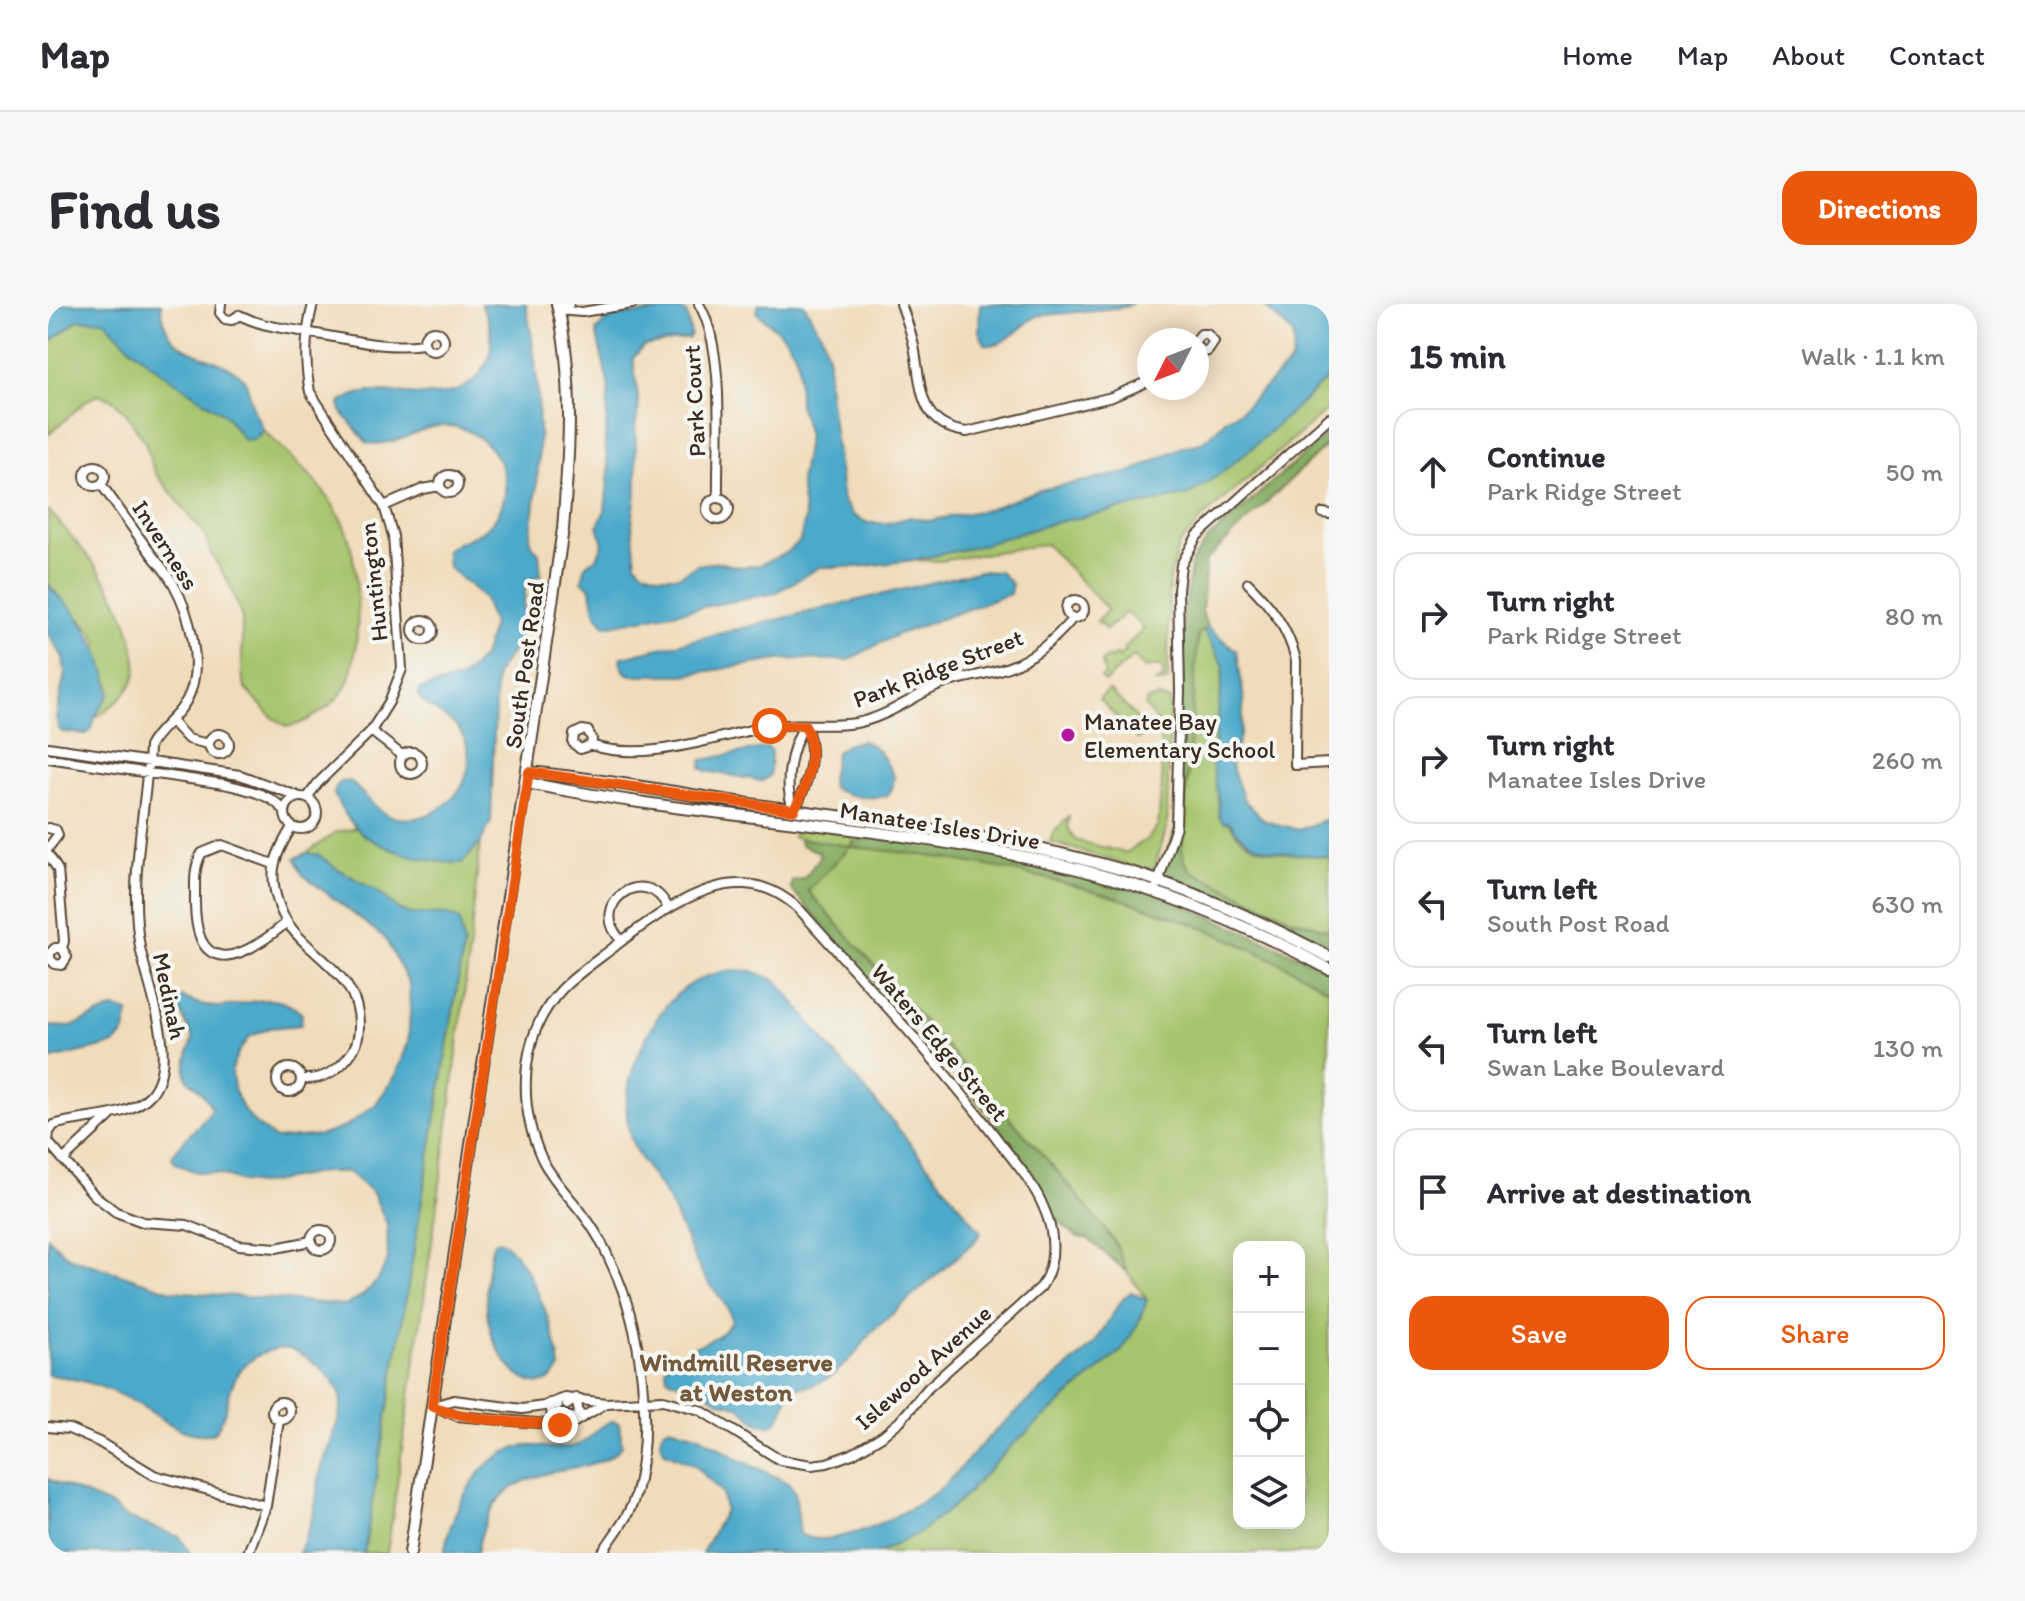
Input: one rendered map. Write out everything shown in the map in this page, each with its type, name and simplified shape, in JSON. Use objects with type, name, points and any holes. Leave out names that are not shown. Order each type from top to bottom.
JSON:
[{"type":"street","points":[[221,304],[220,313],[225,319],[232,320],[239,315]]},
{"type":"street","points":[[238,304],[239,315]]},
{"type":"street","name":"Huntington","points":[[304,797],[371,731],[389,702],[402,669],[393,536],[384,506],[310,392],[306,373],[306,332],[313,304]]},
{"type":"street","points":[[557,307],[569,304]]},
{"type":"street","points":[[582,312],[605,304]]},
{"type":"street","points":[[557,307],[582,312],[632,304]]},
{"type":"street","name":"Park Court","points":[[699,304],[710,327],[716,360],[718,498]]},
{"type":"street","points":[[901,304],[914,342],[926,405],[939,424],[953,431],[967,432],[1112,397],[1137,386]]},
{"type":"street","name":"South Post Road","points":[[410,1553],[563,529],[570,433],[567,366],[557,307]]},
{"type":"street","points":[[239,315],[261,326],[402,347],[423,344]]},
{"type":"street","points":[[1157,887],[1176,826],[1180,691],[1178,590],[1181,565],[1197,536],[1329,418]]},
{"type":"street","name":"Inverness","points":[[101,484],[174,585],[192,639],[194,676],[190,693],[172,722],[153,738],[147,771]]},
{"type":"street","points":[[384,506],[423,489],[440,486]]},
{"type":"street","points":[[1248,583],[1285,628],[1293,648],[1296,660],[1295,765],[1329,763]]},
{"type":"street","name":"Park Ridge Street","points":[[591,745],[608,751],[640,752],[770,726],[840,725],[878,718],[938,686],[1013,666],[1032,657],[1073,618]]},
{"type":"street","points":[[399,634],[413,632]]},
{"type":"street","points":[[172,722],[188,739],[208,744]]},
{"type":"street","points":[[794,810],[806,786],[810,758],[810,736],[805,725],[797,736],[787,795],[794,810],[794,822]]},
{"type":"street","points":[[371,731],[403,756]]},
{"type":"street","points":[[48,747],[240,775],[304,797],[316,807],[316,821],[303,830],[292,827],[281,806],[248,790],[147,771],[48,758]]},
{"type":"street","points":[[793,755],[810,758]]},
{"type":"street","name":"Medinah","points":[[147,771],[135,891],[140,946],[159,1022],[163,1062],[159,1078],[151,1094],[135,1105],[110,1116],[99,1114],[54,1125],[48,1142],[94,1195],[116,1212],[143,1222],[187,1225],[239,1245],[276,1248],[311,1241]]},
{"type":"street","name":"Manatee Isles Drive","points":[[528,777],[794,810],[962,841],[1157,887],[1238,913],[1329,957]]},
{"type":"street","name":"Manatee Isles Drive","points":[[528,777],[794,822],[962,841]]},
{"type":"street","points":[[285,812],[290,801],[304,797]]},
{"type":"street","points":[[292,827],[273,864],[274,890],[286,923],[342,980],[355,998],[360,1013],[359,1036],[352,1053],[339,1068],[314,1080],[302,1079]]},
{"type":"street","points":[[48,828],[56,830],[58,835],[48,851],[58,870],[62,948]]},
{"type":"street","points":[[273,864],[222,845],[202,853],[195,871],[194,911],[199,938],[211,953],[247,952],[286,923]]},
{"type":"street","name":"Waters Edge Street","points":[[668,908],[700,891],[723,884],[750,884],[773,890],[800,910],[970,1103],[1043,1203],[1052,1237]]},
{"type":"street","name":"Manatee Isles Drive","points":[[1157,887],[1329,969]]},
{"type":"street","points":[[602,1553],[628,1514],[636,1495],[642,1454],[644,1400],[638,1347],[632,1318],[613,1266],[584,1216],[543,1162],[527,1113],[525,1088],[527,1064],[540,1019],[561,991],[668,908],[661,896],[649,889],[635,888],[622,893],[613,903],[610,917],[613,930],[622,941]]},
{"type":"street","points":[[63,1160],[110,1116]]},
{"type":"street","name":"Islewood Avenue","points":[[606,1403],[663,1400],[700,1410],[738,1431],[765,1452],[788,1462],[812,1465],[852,1454],[900,1421],[928,1388],[1041,1287],[1052,1263],[1052,1237]]},
{"type":"street","points":[[558,1405],[576,1398]]},
{"type":"street","points":[[432,1406],[454,1400],[522,1409],[558,1405],[576,1398],[606,1403]]},
{"type":"street","points":[[576,1398],[580,1418]]},
{"type":"street","points":[[561,1420],[573,1423],[606,1403]]},
{"type":"street","points":[[558,1405],[561,1420]]},
{"type":"street","points":[[432,1406],[457,1416],[500,1422],[580,1418]]},
{"type":"street","points":[[248,1553],[266,1506],[279,1420]]},
{"type":"street","points":[[48,1427],[69,1429],[99,1442],[154,1475],[266,1506]]},
{"type":"green space","points":[[84,318],[99,318],[109,323],[129,346],[152,365],[225,415],[244,440],[260,435],[263,430],[309,475],[338,513],[354,564],[357,635],[350,676],[343,691],[310,719],[287,727],[271,716],[245,688],[242,618],[229,583],[212,555],[204,534],[154,471],[145,442],[125,412],[113,400],[99,394],[86,401],[48,435],[48,344]]},
{"type":"green space","points":[[1329,377],[1329,408],[1202,518],[1179,545],[1169,580],[1168,680],[1164,683],[1156,682],[1163,679],[1163,668],[1144,668],[1134,656],[1105,682],[1101,678],[1105,675],[1102,662],[1109,656],[1111,659],[1116,654],[1119,657],[1144,629],[1125,613],[1106,630],[1097,621],[1108,610],[1046,544],[939,561],[914,560],[978,546],[1053,523],[1188,495],[1253,447]]},
{"type":"green space","points":[[1329,432],[1329,443],[1206,560],[1202,611],[1207,627],[1198,634],[1182,849],[1191,871],[1288,917],[1329,930],[1329,946],[1246,906],[1161,874],[1176,826],[1179,644],[1192,561],[1208,539]]},
{"type":"green space","points":[[48,510],[103,577],[131,635],[137,668],[133,681],[119,700],[94,718],[110,691],[109,682],[97,663],[98,644],[93,633],[48,584]]},
{"type":"green space","points":[[1204,631],[1224,666],[1216,731],[1219,816],[1241,838],[1259,848],[1329,857],[1329,930],[1288,917],[1190,871],[1184,860],[1182,850],[1198,634]]},
{"type":"green space","points":[[1109,690],[1144,725],[1146,732],[1138,739],[1099,699]]},
{"type":"green space","points":[[1158,697],[1170,700],[1167,826],[1155,867],[1148,871],[1050,842],[1053,832],[1069,817],[1068,827],[1075,840],[1125,853],[1147,839],[1158,826],[1162,783],[1160,726],[1145,706],[1147,700]]},
{"type":"green space","points":[[794,822],[855,835],[851,847],[974,863],[1098,892],[1218,934],[1275,960],[1329,990],[1328,1553],[878,1553],[917,1534],[960,1501],[1011,1446],[1122,1350],[1147,1300],[1127,1272],[1115,1242],[1057,1171],[808,891],[849,847],[793,837]]},
{"type":"green space","points":[[356,828],[392,850],[462,863],[480,843],[450,1110],[387,1553],[364,1553],[464,944],[447,915],[411,914],[399,910],[378,892],[319,855],[307,853],[336,832]]},
{"type":"green space","points":[[867,833],[1007,854],[1155,892],[1329,969],[1329,990],[1274,960],[1158,911],[1036,876],[974,863],[850,847],[808,891],[1057,1171],[1115,1242],[1127,1272],[1087,1238],[1077,1237],[1059,1221],[1032,1172],[999,1128],[791,889],[792,881],[804,878],[820,857],[819,852],[801,845],[799,838],[850,846]]},
{"type":"water","points":[[48,304],[161,304],[164,322],[178,344],[227,366],[243,378],[263,430],[255,439],[244,440],[225,415],[158,370],[104,320],[78,320],[48,344]]},
{"type":"water","points":[[481,304],[526,304],[535,362],[539,420],[537,479],[530,537],[539,553],[541,575],[526,581],[521,639],[496,674],[491,822],[480,843],[462,863],[449,863],[390,849],[365,835],[355,827],[334,794],[340,782],[350,781],[381,811],[393,817],[409,819],[439,809],[461,788],[469,759],[462,734],[418,696],[420,689],[461,678],[483,657],[493,624],[483,597],[448,567],[446,550],[479,533],[496,517],[503,503],[504,473],[490,447],[465,430],[450,426],[430,428],[390,442],[367,443],[341,411],[340,403],[368,392],[434,395],[450,393],[466,386],[483,370],[491,351],[491,330]]},
{"type":"water","points":[[759,304],[804,304],[822,335],[829,359],[828,384],[843,501],[854,516],[868,523],[888,523],[911,517],[928,521],[989,509],[1039,490],[1131,472],[1184,446],[1198,444],[1226,419],[1241,411],[1291,362],[1293,334],[1262,304],[1329,304],[1329,377],[1253,447],[1188,495],[1053,523],[978,546],[914,560],[857,567],[820,567],[775,593],[606,626],[596,614],[590,587],[582,581],[586,565],[597,558],[603,544],[598,525],[605,510],[609,472],[605,443],[609,387],[596,331],[610,317],[679,309],[686,312],[691,334],[689,338],[644,346],[633,358],[639,405],[635,427],[637,486],[632,523],[636,563],[642,570],[660,576],[679,576],[697,565],[717,562],[740,567],[760,565],[786,553],[800,541],[805,518],[800,482],[808,435],[799,404],[798,363],[784,336],[757,313]]},
{"type":"water","points":[[980,304],[1131,304],[1037,316],[1006,340],[992,345],[985,344],[979,332]]},
{"type":"water","points":[[979,571],[1000,572],[1012,584],[1010,594],[896,635],[848,660],[785,659],[683,675],[631,675],[625,672],[620,661],[622,657]]},
{"type":"water","points":[[48,581],[52,590],[72,609],[85,628],[97,649],[108,682],[110,694],[87,734],[62,732],[56,718],[65,673],[63,657],[48,634]]},
{"type":"water","points":[[1207,627],[1237,651],[1244,700],[1241,732],[1231,765],[1244,800],[1265,821],[1299,830],[1329,818],[1329,857],[1261,847],[1249,842],[1231,823],[1223,822],[1219,816],[1212,762],[1224,666],[1204,631]]},
{"type":"water","points":[[861,741],[877,750],[894,777],[887,796],[859,796],[832,788],[836,752]]},
{"type":"water","points":[[768,747],[771,751],[770,775],[762,781],[706,771],[701,767],[702,760]]},
{"type":"water","points":[[307,853],[319,855],[378,892],[399,910],[411,914],[448,915],[459,920],[464,944],[364,1553],[299,1553],[314,1513],[321,1470],[338,1421],[341,1401],[337,1387],[328,1375],[297,1352],[291,1349],[270,1350],[246,1364],[235,1380],[223,1417],[213,1434],[181,1430],[138,1404],[105,1389],[84,1381],[48,1375],[48,1237],[68,1257],[172,1291],[346,1305],[363,1295],[378,1280],[388,1260],[387,1224],[373,1193],[348,1172],[324,1172],[260,1184],[196,1172],[176,1164],[172,1157],[212,1109],[186,1075],[193,1038],[176,1003],[182,997],[219,1007],[272,1000],[292,1006],[302,1014],[301,1025],[269,1028],[249,1037],[231,1070],[235,1092],[242,1107],[254,1123],[276,1139],[322,1135],[345,1127],[375,1105],[396,1075],[408,1043],[409,984],[385,938],[302,874],[295,858]]},
{"type":"water","points":[[733,970],[752,971],[778,981],[981,1232],[975,1241],[873,1331],[851,1359],[829,1378],[813,1385],[792,1388],[781,1415],[770,1425],[760,1424],[737,1406],[716,1400],[701,1388],[667,1377],[665,1368],[672,1360],[718,1335],[732,1320],[727,1307],[698,1265],[665,1195],[636,1152],[627,1114],[633,1069],[659,1015],[676,996],[696,981]]},
{"type":"water","points":[[113,1008],[129,1012],[125,1032],[115,1044],[48,1060],[48,1026],[71,1027]]},
{"type":"water","points":[[499,1240],[511,1249],[531,1279],[558,1353],[560,1368],[550,1380],[539,1384],[528,1381],[508,1364],[490,1328],[487,1274],[494,1242]]},
{"type":"water","points":[[1131,1292],[1147,1300],[1137,1326],[1122,1350],[1011,1446],[960,1501],[917,1534],[878,1553],[702,1553],[725,1510],[722,1493],[695,1465],[665,1452],[660,1442],[663,1431],[670,1427],[700,1436],[740,1460],[789,1483],[795,1492],[800,1534],[832,1538],[852,1534],[894,1517],[942,1487],[992,1434],[1093,1345]]},
{"type":"water","points":[[614,1421],[619,1423],[622,1446],[617,1451],[599,1462],[551,1472],[520,1484],[497,1502],[488,1516],[477,1553],[444,1553],[460,1503],[481,1472],[494,1460],[508,1451],[525,1446],[574,1446]]},
{"type":"water","points":[[48,1479],[112,1506],[127,1518],[180,1537],[190,1553],[48,1553]]},
{"type":"place","name":"Manatee Bay Elementary School","points":[[1068,735]]},
{"type":"district","name":"Windmill Reserve at Weston","points":[[736,1377]]},
{"type":"route","points":[[560,1425],[457,1416],[432,1406],[529,772],[794,810],[806,786],[810,736],[805,725],[770,726]]}]
